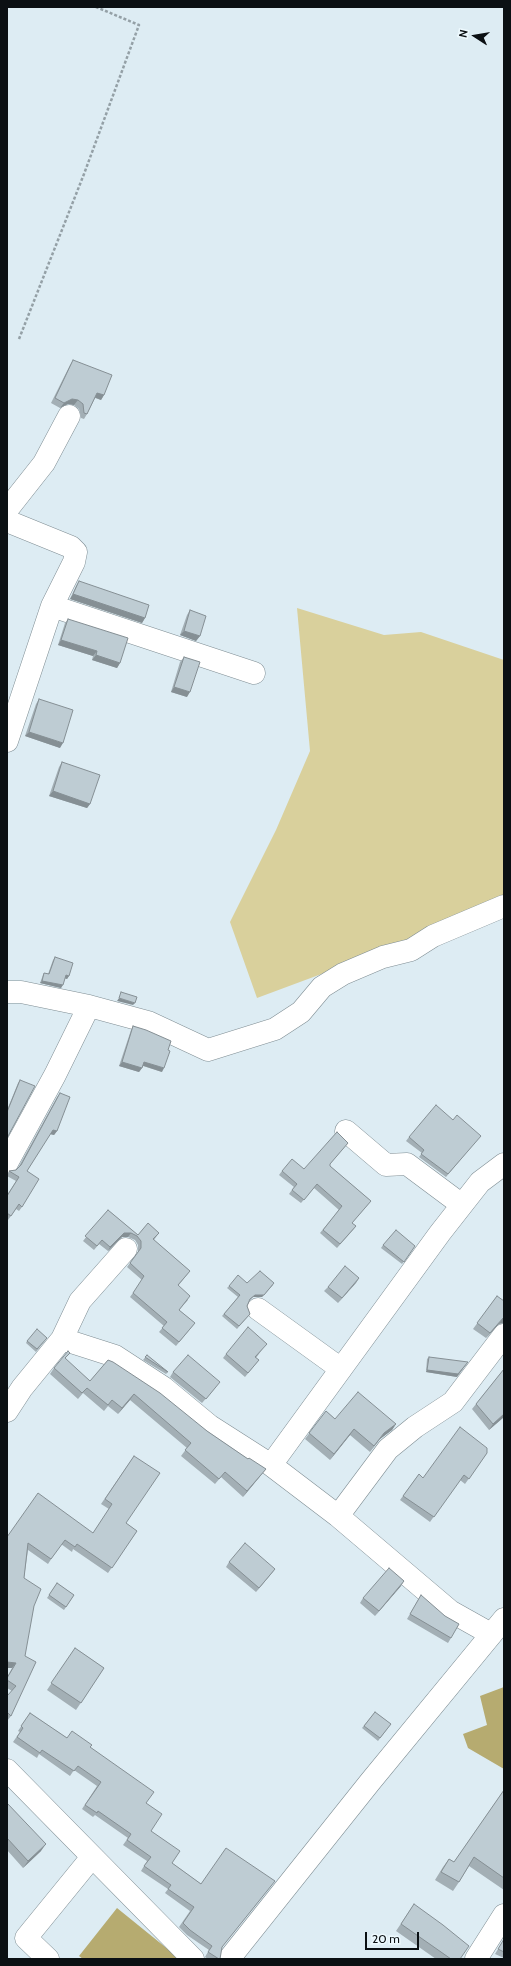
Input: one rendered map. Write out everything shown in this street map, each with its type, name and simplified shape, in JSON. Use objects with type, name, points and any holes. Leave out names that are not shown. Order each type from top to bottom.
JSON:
[{"type":"street","points":[[7,510],[44,463],[69,416]]},
{"type":"street","points":[[7,521],[71,547],[76,552],[74,562],[52,606],[11,713],[7,741]]},
{"type":"street","points":[[52,606],[254,673]]},
{"type":"street","points":[[7,992],[21,992],[89,1006],[148,1022],[208,1050],[275,1029],[301,1012],[322,987],[343,974],[383,957],[410,950],[433,936],[504,906]]},
{"type":"street","points":[[7,1163],[55,1075],[89,1006]]},
{"type":"street","points":[[346,1131],[386,1165],[407,1164],[462,1205]]},
{"type":"street","points":[[271,1465],[462,1205],[480,1182],[504,1164]]},
{"type":"street","points":[[7,1411],[22,1388],[62,1339],[80,1301],[126,1249]]},
{"type":"street","points":[[258,1308],[341,1370]]},
{"type":"street","points":[[338,1516],[388,1449],[415,1427],[453,1402],[504,1335]]},
{"type":"street","points":[[62,1339],[115,1356],[164,1388],[210,1426],[271,1465],[338,1516],[450,1611],[498,1626],[370,1782],[229,1959]]},
{"type":"street","points":[[7,1770],[193,1959]]},
{"type":"street","points":[[48,1959],[26,1938],[92,1857]]},
{"type":"street","points":[[476,1959],[504,1914]]},
{"type":"path","points":[[19,339],[84,174],[139,25],[96,7]]},
{"type":"shaded area","points":[[297,608],[384,635],[421,632],[504,660],[504,906],[257,998],[230,922],[276,830],[310,751]]},
{"type":"shaded area","points":[[504,1687],[504,1769],[468,1748],[463,1734],[487,1725],[480,1696]]},
{"type":"shaded area","points":[[117,1908],[180,1959],[83,1959],[79,1956]]},
{"type":"building","points":[[73,360],[112,375],[104,395],[97,393],[87,414],[84,413],[83,404],[78,400],[72,399],[64,403],[55,398]]},
{"type":"building","points":[[79,581],[149,605],[145,618],[73,594]]},
{"type":"building","points":[[190,610],[206,616],[200,636],[184,631]]},
{"type":"building","points":[[68,619],[128,638],[120,663],[96,655],[97,651],[61,640]]},
{"type":"building","points":[[184,657],[200,662],[190,692],[174,687]]},
{"type":"building","points":[[39,699],[73,710],[63,743],[29,732]]},
{"type":"building","points":[[62,762],[100,775],[90,804],[53,791]]},
{"type":"building","points":[[55,957],[73,963],[69,976],[66,975],[63,985],[42,981],[44,973],[49,974]]},
{"type":"building","points":[[121,992],[137,997],[135,1003],[119,998]]},
{"type":"building","points":[[133,1026],[171,1041],[168,1050],[170,1051],[164,1068],[144,1062],[142,1068],[122,1062]]},
{"type":"building","points":[[20,1080],[35,1086],[7,1138],[7,1112]]},
{"type":"building","points":[[60,1093],[70,1097],[57,1131],[53,1130],[27,1171],[39,1179],[22,1207],[19,1204],[11,1216],[7,1213],[7,1196],[19,1177],[9,1171],[16,1170],[21,1165]]},
{"type":"building","points":[[436,1105],[453,1120],[457,1115],[481,1136],[448,1174],[421,1154],[424,1150],[409,1137]]},
{"type":"building","points":[[337,1132],[348,1143],[330,1164],[330,1166],[371,1201],[352,1223],[356,1226],[340,1244],[323,1230],[342,1206],[317,1184],[304,1200],[292,1190],[297,1184],[282,1171],[292,1159],[304,1169]]},
{"type":"building","points":[[108,1210],[138,1235],[148,1223],[159,1233],[153,1239],[190,1271],[178,1285],[190,1296],[179,1310],[195,1323],[179,1342],[162,1328],[167,1322],[133,1293],[144,1276],[130,1263],[141,1248],[141,1241],[137,1236],[131,1233],[124,1233],[110,1247],[102,1240],[97,1246],[85,1236]]},
{"type":"building","points":[[396,1230],[415,1246],[404,1262],[383,1245]]},
{"type":"building","points":[[345,1266],[359,1278],[342,1298],[328,1287]]},
{"type":"building","points":[[260,1271],[274,1283],[264,1295],[255,1295],[250,1299],[247,1306],[250,1314],[239,1326],[224,1314],[240,1295],[229,1286],[238,1275],[247,1283]]},
{"type":"building","points":[[497,1296],[504,1301],[504,1318],[490,1333],[477,1323]]},
{"type":"building","points":[[248,1327],[267,1344],[255,1357],[259,1360],[248,1373],[226,1354]]},
{"type":"building","points":[[37,1329],[47,1338],[37,1349],[27,1341]]},
{"type":"building","points":[[68,1351],[70,1353],[65,1358],[90,1381],[108,1360],[113,1362],[160,1393],[207,1431],[248,1459],[249,1458],[266,1469],[247,1491],[225,1472],[219,1479],[185,1450],[191,1443],[134,1394],[122,1408],[112,1400],[108,1405],[87,1388],[82,1393],[54,1368]]},
{"type":"building","points":[[147,1355],[168,1372],[145,1357]]},
{"type":"building","points":[[188,1355],[220,1382],[206,1399],[173,1372]]},
{"type":"building","points":[[429,1357],[468,1362],[458,1374],[427,1370]]},
{"type":"building","points":[[504,1369],[504,1414],[493,1424],[476,1404]]},
{"type":"building","points":[[358,1392],[396,1424],[384,1433],[374,1446],[354,1429],[334,1454],[309,1433],[326,1411],[335,1419]]},
{"type":"building","points":[[460,1427],[487,1448],[487,1453],[469,1479],[464,1475],[434,1517],[403,1496],[419,1474],[423,1478]]},
{"type":"building","points":[[134,1456],[160,1473],[126,1523],[137,1531],[112,1568],[77,1544],[75,1547],[65,1540],[51,1559],[28,1543],[24,1578],[41,1589],[34,1606],[25,1656],[36,1662],[11,1716],[7,1712],[7,1696],[16,1686],[7,1680],[7,1678],[16,1663],[7,1662],[7,1537],[38,1493],[93,1533],[112,1504],[105,1499]]},
{"type":"building","points":[[245,1543],[275,1569],[259,1588],[229,1562]]},
{"type":"building","points":[[389,1568],[404,1581],[379,1611],[363,1598]]},
{"type":"building","points":[[57,1583],[74,1595],[66,1607],[49,1595]]},
{"type":"building","points":[[421,1595],[445,1616],[459,1624],[451,1638],[410,1614]]},
{"type":"building","points":[[75,1648],[104,1668],[81,1703],[51,1683]]},
{"type":"building","points":[[375,1712],[391,1724],[380,1738],[364,1726]]},
{"type":"building","points":[[30,1713],[67,1738],[72,1731],[92,1745],[90,1747],[154,1792],[146,1803],[162,1814],[151,1831],[180,1851],[172,1863],[201,1884],[226,1848],[275,1881],[222,1947],[220,1959],[208,1952],[212,1946],[183,1923],[194,1907],[168,1889],[171,1885],[144,1866],[151,1857],[127,1840],[131,1834],[98,1811],[97,1813],[85,1805],[101,1782],[78,1766],[74,1771],[42,1750],[40,1753],[17,1737],[23,1728],[21,1726]]},
{"type":"building","points":[[504,1790],[504,1878],[474,1857],[459,1882],[441,1872],[449,1859],[454,1862]]},
{"type":"building","points":[[7,1803],[46,1844],[28,1861],[7,1838]]},
{"type":"building","points":[[414,1904],[469,1946],[460,1959],[451,1959],[401,1924]]},
{"type":"building","points":[[504,1939],[504,1952],[498,1949]]}]
